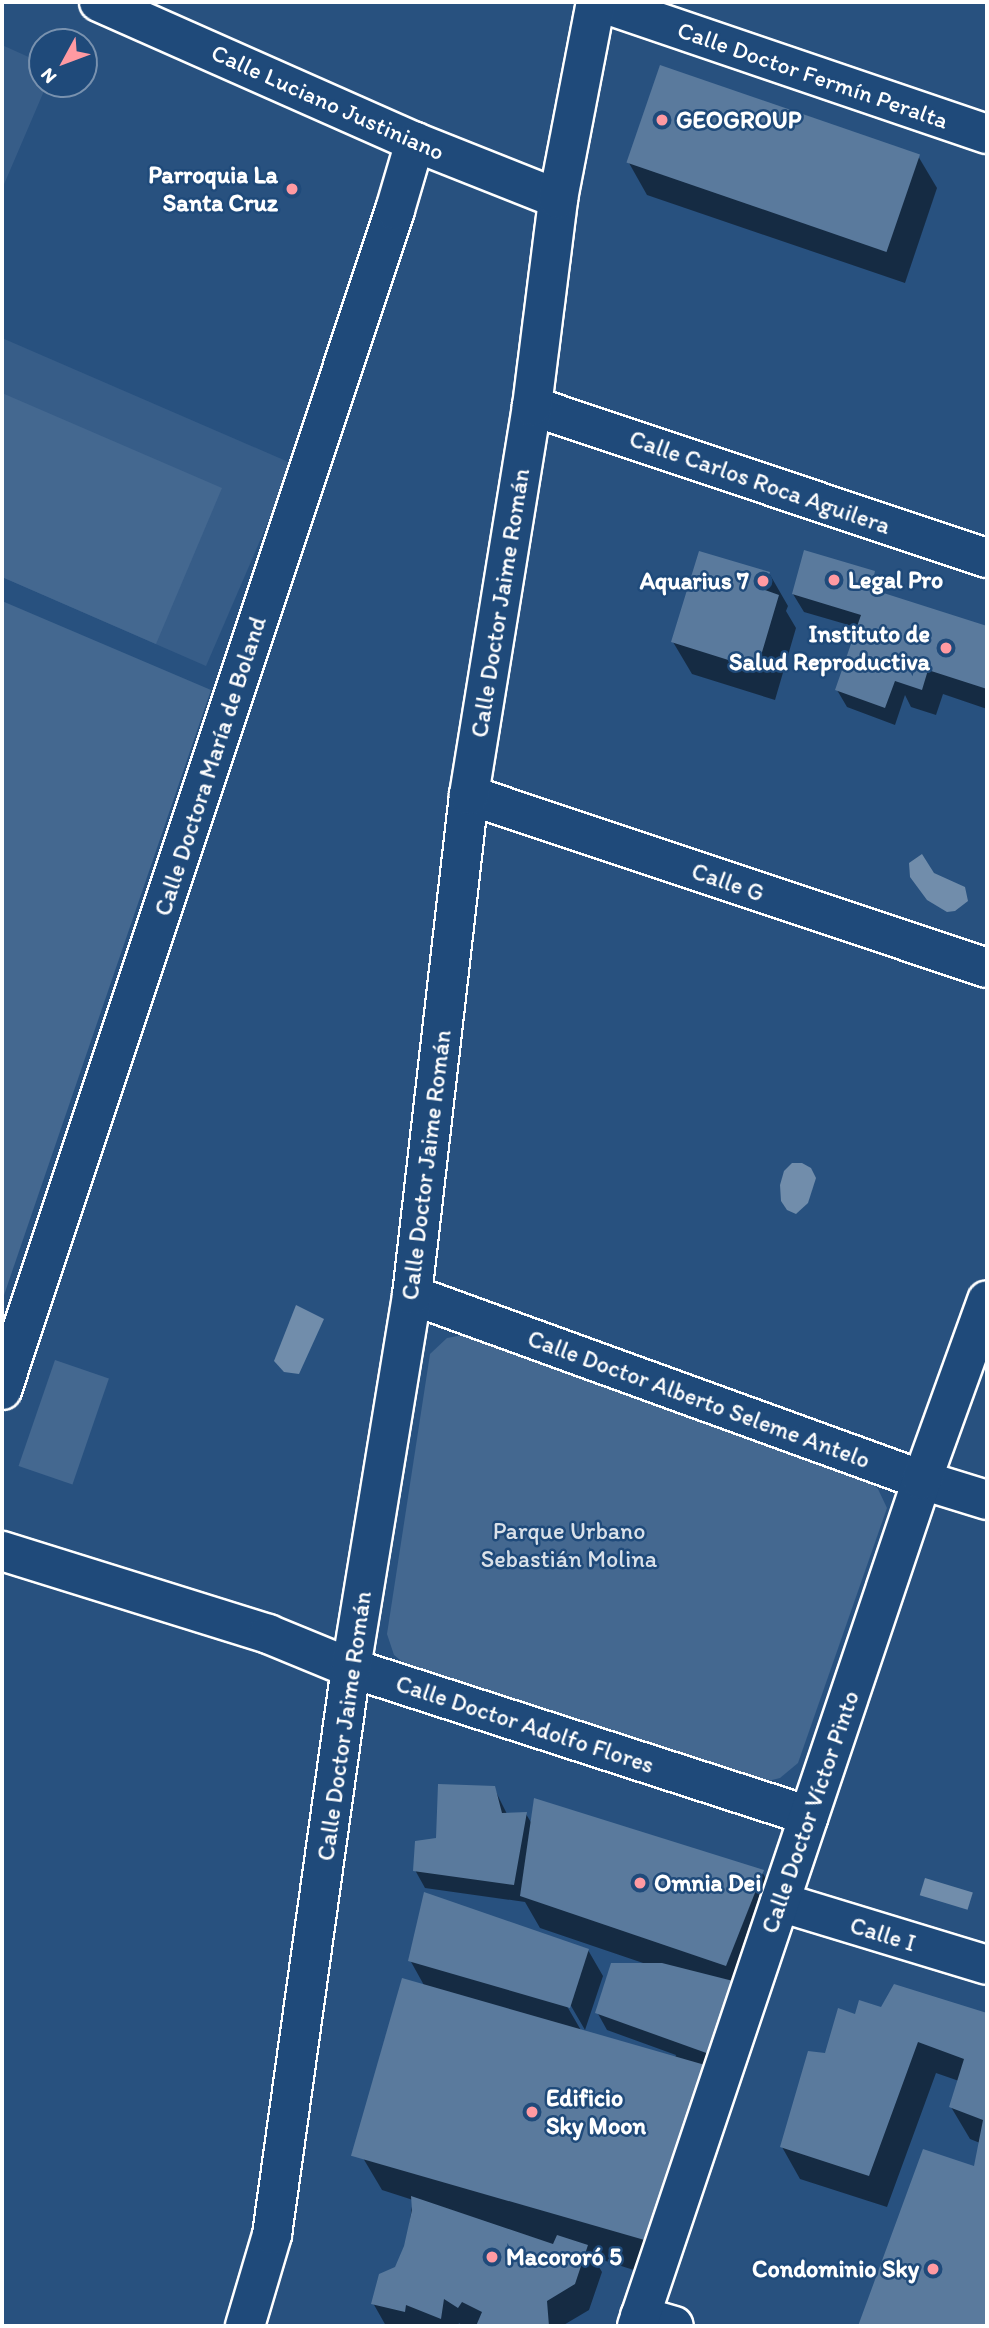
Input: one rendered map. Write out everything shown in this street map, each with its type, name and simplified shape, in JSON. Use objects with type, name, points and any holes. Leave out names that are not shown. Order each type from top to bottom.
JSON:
[{"type":"street","name":"Calle Luciano Justiniano","points":[[99,2],[415,142],[558,198]]},
{"type":"street","name":"Calle Doctor Fermín Peralta","points":[[597,2],[987,134]]},
{"type":"street","name":"Calle Doctor Jaime Román","points":[[245,2326],[272,2235],[351,1668],[412,1295],[469,795],[532,406],[558,198],[597,2]]},
{"type":"street","name":"Calle Doctora María de Boland","points":[[2,1390],[395,211],[415,142]]},
{"type":"street","name":"Calle Carlos Roca Aguilera","points":[[532,406],[987,558]]},
{"type":"street","name":"Calle G","points":[[469,795],[987,968]]},
{"type":"street","name":"Calle Doctor Alberto Seleme Antelo","points":[[412,1295],[922,1480],[987,1500]]},
{"type":"street","name":"Calle Doctor Víctor Pinto","points":[[650,2323],[780,1902],[922,1480],[987,1300]]},
{"type":"street","name":"Calle Doctor Adolfo Flores","points":[[2,1551],[268,1634],[351,1668],[809,1816]]},
{"type":"street","name":"Calle I","points":[[780,1902],[987,1965]]},
{"type":"shaded area","points":[[2,45],[28,57],[28,98],[41,98],[2,189]]},
{"type":"shaded area","points":[[2,338],[293,464],[206,666],[2,577]]},
{"type":"shaded area","points":[[922,854],[934,873],[965,887],[968,901],[955,911],[947,912],[927,900],[910,877],[909,863]]},
{"type":"shaded area","points":[[792,1163],[802,1163],[811,1168],[816,1178],[808,1203],[796,1214],[787,1210],[781,1201],[780,1185],[784,1171]]},
{"type":"shaded area","points":[[296,1305],[324,1319],[299,1374],[284,1372],[274,1361]]},
{"type":"shaded area","points":[[925,1878],[973,1893],[968,1910],[920,1895]]},
{"type":"green space","points":[[2,393],[222,488],[156,644],[2,577]]},
{"type":"green space","points":[[2,601],[211,690],[2,1301]]},
{"type":"green space","name":"Parque Urbano Sebastián Molina","points":[[468,1334],[865,1474],[878,1489],[887,1508],[798,1763],[780,1778],[764,1782],[405,1664],[394,1655],[387,1634],[430,1354],[447,1338]]},
{"type":"green space","points":[[55,1360],[109,1379],[72,1484],[19,1466]]},
{"type":"building","points":[[660,65],[920,155],[886,252],[626,162]]},
{"type":"building","points":[[804,550],[875,571],[871,589],[987,626],[987,689],[928,670],[922,690],[895,681],[885,708],[835,690],[861,615],[792,594]]},
{"type":"building","points":[[699,551],[770,572],[765,590],[779,595],[757,669],[671,642]]},
{"type":"building","points":[[438,1784],[495,1786],[502,1813],[527,1812],[514,1885],[413,1871],[415,1841],[436,1838]]},
{"type":"building","name":"Omnia Dei","points":[[534,1798],[764,1870],[726,1966],[520,1896]]},
{"type":"building","points":[[424,1892],[589,1949],[570,2008],[408,1961]]},
{"type":"building","points":[[611,1963],[662,1963],[741,1983],[712,2055],[595,2013]]},
{"type":"building","name":"Edificio Sky Moon","points":[[402,1978],[708,2066],[657,2243],[351,2156]]},
{"type":"building","points":[[894,1984],[987,2013],[987,2326],[858,2326],[923,2149],[974,2166],[983,2120],[949,2107],[964,2059],[918,2042],[869,2176],[780,2147],[808,2051],[825,2053],[838,2008],[855,2014],[859,2000],[881,2007]]},
{"type":"building","name":"Macororó 5","points":[[411,2196],[553,2244],[557,2235],[588,2245],[575,2284],[547,2301],[549,2326],[476,2326],[482,2312],[462,2302],[458,2308],[444,2299],[441,2319],[406,2305],[405,2312],[371,2304],[379,2274],[395,2267],[404,2246],[412,2210]]},
{"type":"place","name":"GEOGROUP","points":[[662,120]]},
{"type":"place","name":"Parroquia La Santa Cruz","points":[[292,189]]},
{"type":"place","name":"Legal Pro","points":[[834,580]]},
{"type":"place","name":"Aquarius 7","points":[[763,581]]},
{"type":"place","name":"Instituto de Salud Reproductiva","points":[[946,648]]},
{"type":"place","name":"Omnia Dei","points":[[640,1883]]},
{"type":"place","name":"Edificio Sky Moon","points":[[532,2112]]},
{"type":"place","name":"Macororó 5","points":[[492,2257]]},
{"type":"place","name":"Condominio Sky","points":[[933,2269]]}]
